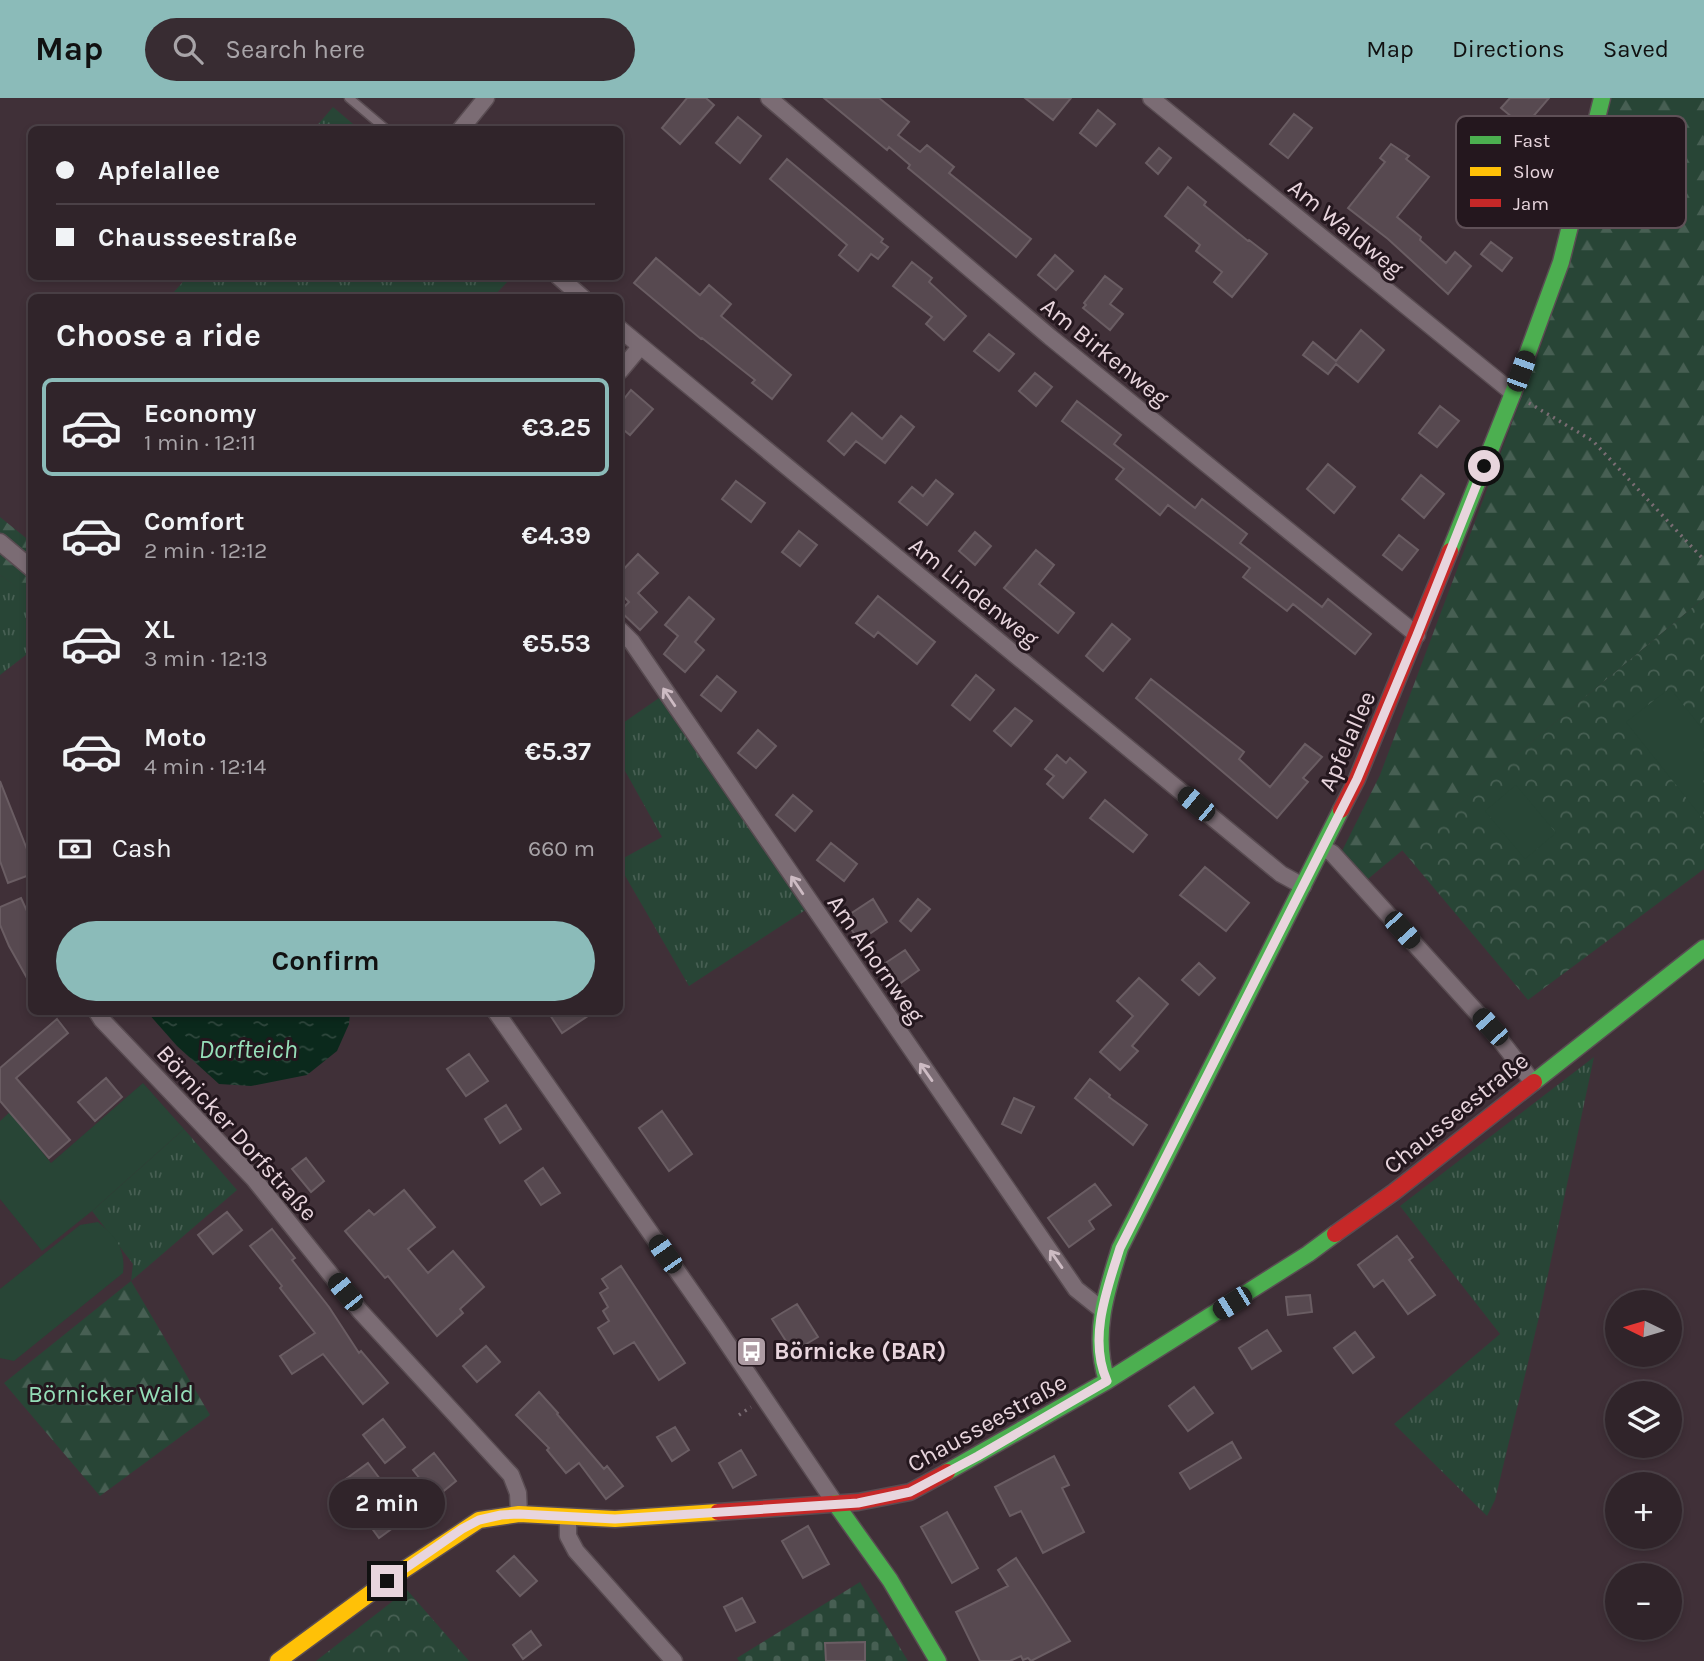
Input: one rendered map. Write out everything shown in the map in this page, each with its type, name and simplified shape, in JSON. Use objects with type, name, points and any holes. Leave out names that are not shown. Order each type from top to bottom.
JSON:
[{"type":"main road","name":"Apfelallee","points":[[1598,116],[1602,98]]},
{"type":"main road","name":"Apfelallee","points":[[1107,1381],[1100,1367],[1101,1310],[1120,1248],[1357,779],[1513,393],[1561,262],[1570,228]]},
{"type":"main road","name":"Chausseestraße","points":[[278,1661],[462,1529],[479,1520],[519,1514],[615,1519],[877,1500],[910,1492],[1107,1381],[1308,1255],[1394,1192],[1704,948]]},
{"type":"main road","points":[[835,1503],[914,1616],[937,1661]]},
{"type":"street","points":[[463,126],[486,98]]},
{"type":"street","name":"Am Birkenweg","points":[[769,98],[1050,337],[1417,635]]},
{"type":"street","name":"Am Waldweg","points":[[1151,98],[1513,393]]},
{"type":"street","points":[[563,280],[578,294]]},
{"type":"street","name":"Am Lindenweg","points":[[623,332],[1281,874],[1303,886]]},
{"type":"street","points":[[623,367],[640,347]]},
{"type":"street","points":[[0,542],[28,566]]},
{"type":"street","name":"Am Ahornweg","points":[[623,634],[632,642],[1076,1289],[1101,1310]]},
{"type":"street","points":[[1323,848],[1332,853],[1490,1027],[1532,1082]]},
{"type":"street","name":"Börnicker Dorfstraße","points":[[99,1015],[254,1179],[360,1311],[511,1475],[518,1493],[519,1514]]},
{"type":"street","points":[[498,1015],[728,1344],[835,1503]]},
{"type":"street","points":[[568,1518],[572,1544],[674,1661]]},
{"type":"lane","points":[[349,98],[382,126]]},
{"type":"path","points":[[1513,393],[1593,441],[1704,560]]},
{"type":"path","points":[[739,1415],[751,1407]]},
{"type":"green space","points":[[1610,98],[1704,98],[1704,598],[1368,879],[1342,851],[1380,775],[1543,340],[1579,228],[1686,228],[1686,116],[1607,116]]},
{"type":"green space","points":[[333,107],[355,126],[317,126]]},
{"type":"green space","points":[[184,280],[509,280],[496,294],[174,292]]},
{"type":"green space","points":[[0,517],[28,540],[28,596],[0,575]]},
{"type":"green space","points":[[0,575],[28,595],[28,653],[0,675]]},
{"type":"green space","points":[[1704,598],[1704,869],[1528,1000],[1402,850]]},
{"type":"green space","points":[[1670,688],[1704,731],[1703,819],[1626,722]]},
{"type":"green space","points":[[659,698],[807,909],[689,986],[623,872],[623,858],[662,837],[623,767],[623,723]]},
{"type":"green space","points":[[1516,785],[1556,833],[1525,859],[1485,811]]},
{"type":"green space","points":[[1594,1057],[1539,1317],[1495,1500],[1487,1516],[1394,1424],[1500,1334],[1400,1206]]},
{"type":"green space","points":[[143,1083],[184,1129],[92,1211],[42,1251],[0,1199],[0,1121],[10,1112],[51,1163]]},
{"type":"green space","points":[[184,1129],[237,1190],[131,1281],[133,1264],[92,1211]]},
{"type":"green space","points":[[98,1222],[110,1233],[121,1250],[123,1273],[14,1361],[0,1358],[0,1289],[80,1225]]},
{"type":"green space","name":"Börnicker Wald","points":[[131,1281],[210,1415],[100,1496],[4,1383]]},
{"type":"green space","points":[[860,1582],[908,1661],[739,1661],[737,1658]]},
{"type":"green space","points":[[407,1590],[469,1661],[316,1661]]},
{"type":"water","name":"Dorfteich","points":[[150,1015],[350,1015],[349,1024],[337,1051],[307,1075],[251,1086],[219,1084],[177,1046]]},
{"type":"building","points":[[687,98],[706,98],[714,105],[680,144],[662,128]]},
{"type":"building","points":[[824,98],[879,98],[909,122],[898,135],[920,152],[927,145],[954,167],[949,173],[1031,239],[1016,257],[908,168],[910,165],[889,147],[887,150]]},
{"type":"building","points":[[1025,98],[1071,98],[1053,120]]},
{"type":"building","points":[[1510,98],[1549,98],[1533,116],[1511,116],[1501,108]]},
{"type":"building","points":[[1098,110],[1115,124],[1096,146],[1080,133]]},
{"type":"building","points":[[1294,114],[1312,128],[1288,158],[1270,144]]},
{"type":"building","points":[[738,117],[761,136],[740,163],[716,143]]},
{"type":"building","points":[[1391,144],[1409,156],[1406,159],[1429,177],[1397,217],[1446,263],[1455,252],[1471,266],[1448,294],[1388,239],[1348,208],[1385,162],[1380,158]]},
{"type":"building","points":[[1159,148],[1171,158],[1158,174],[1146,163]]},
{"type":"building","points":[[787,159],[883,239],[881,242],[888,247],[878,259],[871,254],[858,271],[839,255],[847,245],[770,179]]},
{"type":"building","points":[[1188,187],[1206,202],[1204,205],[1267,254],[1232,297],[1214,282],[1222,272],[1196,251],[1200,245],[1165,216]]},
{"type":"building","points":[[1491,242],[1512,258],[1502,271],[1481,254]]},
{"type":"building","points":[[1055,255],[1073,271],[1056,290],[1038,275]]},
{"type":"building","points":[[656,258],[700,295],[709,285],[731,304],[721,316],[791,375],[772,399],[752,383],[755,380],[634,283]]},
{"type":"building","points":[[912,262],[932,278],[929,282],[966,316],[944,340],[926,324],[932,317],[893,286]]},
{"type":"building","points":[[1105,276],[1122,289],[1110,304],[1123,314],[1110,330],[1083,308]]},
{"type":"building","points":[[1361,330],[1384,350],[1358,382],[1336,364],[1328,374],[1303,355],[1313,342],[1336,361]]},
{"type":"building","points":[[989,334],[1014,354],[999,371],[974,351]]},
{"type":"building","points":[[1035,373],[1052,387],[1036,406],[1019,391]]},
{"type":"building","points":[[631,390],[653,409],[630,435],[623,429],[623,400]]},
{"type":"building","points":[[1077,401],[1121,435],[1114,444],[1195,508],[1202,499],[1247,534],[1240,543],[1322,607],[1328,599],[1371,634],[1355,654],[1293,604],[1287,611],[1243,577],[1250,568],[1168,505],[1160,515],[1116,479],[1124,469],[1062,421]]},
{"type":"building","points":[[1440,406],[1459,421],[1437,447],[1419,433]]},
{"type":"building","points":[[852,413],[882,439],[901,416],[914,427],[885,463],[856,441],[844,455],[828,441]]},
{"type":"building","points":[[1328,464],[1355,487],[1334,513],[1307,489]]},
{"type":"building","points":[[1421,475],[1444,494],[1424,518],[1402,499]]},
{"type":"building","points":[[936,480],[953,494],[927,525],[899,502],[912,487],[923,496]]},
{"type":"building","points":[[736,481],[765,503],[751,522],[722,499]]},
{"type":"building","points":[[799,531],[817,545],[800,566],[782,552]]},
{"type":"building","points":[[975,532],[991,546],[975,565],[959,551]]},
{"type":"building","points":[[1399,535],[1418,550],[1402,570],[1383,555]]},
{"type":"building","points":[[1036,550],[1054,565],[1039,584],[1074,613],[1058,633],[1004,588]]},
{"type":"building","points":[[638,554],[658,573],[638,593],[657,612],[640,630],[623,614],[623,608],[629,602],[623,596],[623,570]]},
{"type":"building","points":[[878,596],[935,642],[917,664],[878,632],[874,637],[856,623]]},
{"type":"building","points":[[689,597],[714,619],[695,642],[704,650],[685,672],[664,654],[678,636],[665,625]]},
{"type":"building","points":[[1112,624],[1130,639],[1103,671],[1086,656]]},
{"type":"building","points":[[976,675],[994,690],[970,720],[952,705]]},
{"type":"building","points":[[717,676],[736,692],[721,711],[701,695]]},
{"type":"building","points":[[1151,679],[1244,752],[1239,759],[1270,787],[1305,744],[1322,757],[1303,778],[1308,782],[1277,818],[1136,698]]},
{"type":"building","points":[[1015,708],[1032,721],[1011,746],[994,731]]},
{"type":"building","points":[[758,730],[776,746],[756,768],[738,753]]},
{"type":"building","points":[[1057,755],[1066,763],[1070,758],[1086,772],[1063,798],[1047,784],[1054,776],[1045,769]]},
{"type":"building","points":[[0,781],[28,852],[28,876],[8,883],[0,861]]},
{"type":"building","points":[[793,795],[812,811],[795,831],[776,815]]},
{"type":"building","points":[[1105,800],[1147,835],[1133,852],[1090,818]]},
{"type":"building","points":[[831,843],[857,864],[844,881],[817,860]]},
{"type":"building","points":[[1205,867],[1249,903],[1226,931],[1180,895]]},
{"type":"building","points":[[21,898],[28,913],[28,980],[0,925],[0,907]]},
{"type":"building","points":[[873,899],[887,922],[859,941],[844,918]]},
{"type":"building","points":[[918,899],[930,909],[911,931],[900,921]]},
{"type":"building","points":[[905,950],[919,970],[895,987],[881,966]]},
{"type":"building","points":[[1199,963],[1215,978],[1199,995],[1182,980]]},
{"type":"building","points":[[1139,978],[1168,1004],[1132,1046],[1138,1051],[1120,1070],[1100,1052],[1133,1016],[1117,1001]]},
{"type":"building","points":[[550,1015],[589,1015],[562,1033]]},
{"type":"building","points":[[57,1019],[68,1033],[16,1078],[70,1140],[49,1158],[0,1101],[0,1068]]},
{"type":"building","points":[[469,1054],[488,1081],[466,1096],[447,1069]]},
{"type":"building","points":[[106,1078],[122,1097],[95,1121],[78,1102]]},
{"type":"building","points":[[1090,1079],[1147,1125],[1133,1145],[1075,1098]]},
{"type":"building","points":[[1014,1098],[1034,1107],[1021,1133],[1002,1124]]},
{"type":"building","points":[[506,1105],[521,1129],[500,1143],[485,1119]]},
{"type":"building","points":[[662,1111],[692,1154],[669,1171],[639,1128]]},
{"type":"building","points":[[306,1158],[324,1181],[311,1192],[292,1169]]},
{"type":"building","points":[[543,1168],[560,1193],[541,1205],[525,1181]]},
{"type":"building","points":[[1095,1184],[1111,1205],[1089,1221],[1094,1229],[1069,1247],[1048,1218]]},
{"type":"building","points":[[404,1190],[435,1227],[408,1249],[428,1273],[453,1251],[484,1287],[460,1309],[463,1313],[437,1336],[388,1276],[385,1278],[345,1231],[369,1210],[374,1215]]},
{"type":"building","points":[[227,1212],[242,1230],[213,1254],[198,1235]]},
{"type":"building","points":[[272,1229],[295,1258],[292,1260],[329,1307],[359,1353],[361,1351],[388,1383],[363,1404],[323,1354],[292,1374],[280,1356],[315,1333],[250,1246]]},
{"type":"building","points":[[1397,1236],[1413,1257],[1409,1260],[1435,1295],[1408,1314],[1383,1280],[1374,1287],[1358,1265]]},
{"type":"building","points":[[621,1266],[685,1363],[659,1380],[634,1342],[614,1354],[598,1328],[609,1321],[603,1311],[608,1307],[600,1293],[608,1288],[602,1279]]},
{"type":"building","points":[[1310,1295],[1312,1312],[1288,1315],[1286,1297]]},
{"type":"building","points":[[797,1304],[818,1337],[793,1352],[772,1319]]},
{"type":"building","points":[[1267,1330],[1281,1351],[1252,1369],[1239,1348]]},
{"type":"building","points":[[1355,1332],[1374,1357],[1353,1373],[1334,1348]]},
{"type":"building","points":[[486,1346],[500,1362],[477,1382],[463,1366]]},
{"type":"building","points":[[1194,1387],[1213,1413],[1188,1431],[1169,1406]]},
{"type":"building","points":[[539,1392],[604,1469],[607,1466],[623,1486],[606,1499],[579,1463],[566,1473],[547,1450],[549,1448],[516,1415]]},
{"type":"building","points":[[383,1419],[405,1447],[385,1463],[363,1435]]},
{"type":"building","points":[[675,1427],[689,1450],[672,1461],[657,1437]]},
{"type":"building","points":[[1232,1442],[1241,1458],[1190,1489],[1180,1473]]},
{"type":"building","points":[[741,1450],[756,1475],[733,1488],[719,1463]]},
{"type":"building","points":[[434,1453],[456,1481],[435,1498],[413,1470]]},
{"type":"building","points":[[1054,1456],[1069,1485],[1062,1488],[1084,1532],[1043,1553],[1021,1511],[1010,1516],[995,1487]]},
{"type":"building","points":[[368,1463],[380,1479],[374,1483],[401,1522],[379,1538],[360,1512],[367,1507],[346,1479]]},
{"type":"building","points":[[947,1512],[978,1568],[952,1583],[921,1527]]},
{"type":"building","points":[[808,1526],[829,1564],[803,1578],[782,1541]]},
{"type":"building","points":[[514,1556],[537,1581],[520,1596],[497,1571]]},
{"type":"building","points":[[1016,1558],[1070,1641],[1031,1661],[1028,1658],[1023,1660],[1021,1656],[1010,1661],[980,1661],[956,1612],[1008,1586],[998,1570]]},
{"type":"building","points":[[742,1598],[755,1622],[736,1631],[724,1607]]},
{"type":"building","points":[[531,1631],[541,1645],[523,1659],[513,1645]]},
{"type":"building","points":[[865,1642],[865,1661],[826,1661],[825,1643]]},
{"type":"traffic: fast","points":[[1598,116],[1602,98]]},
{"type":"traffic: fast","points":[[1450,551],[1513,393],[1561,262],[1570,228]]},
{"type":"traffic: fast","points":[[1107,1381],[1101,1330],[1106,1297],[1120,1248],[1341,810]]},
{"type":"traffic: fast","points":[[1534,1082],[1704,948]]},
{"type":"traffic: fast","points":[[947,1472],[1107,1381],[1308,1254],[1335,1234]]},
{"type":"traffic: fast","points":[[835,1503],[890,1580],[938,1661]]},
{"type":"traffic: slow","points":[[278,1661],[387,1581],[479,1520],[519,1514],[615,1519],[718,1512]]},
{"type":"traffic: jam","points":[[1341,810],[1357,779],[1450,551]]},
{"type":"traffic: jam","points":[[1335,1234],[1394,1192],[1534,1082]]},
{"type":"traffic: jam","points":[[718,1512],[858,1502],[910,1492],[947,1472]]},
{"type":"place","name":"Börnicke (BAR)","points":[[751,1351]]},
{"type":"route","points":[[387,1581],[462,1529],[479,1520],[501,1515],[615,1519],[858,1503],[910,1492],[1107,1381],[1100,1367],[1101,1310],[1120,1248],[1357,779],[1484,466]]}]
